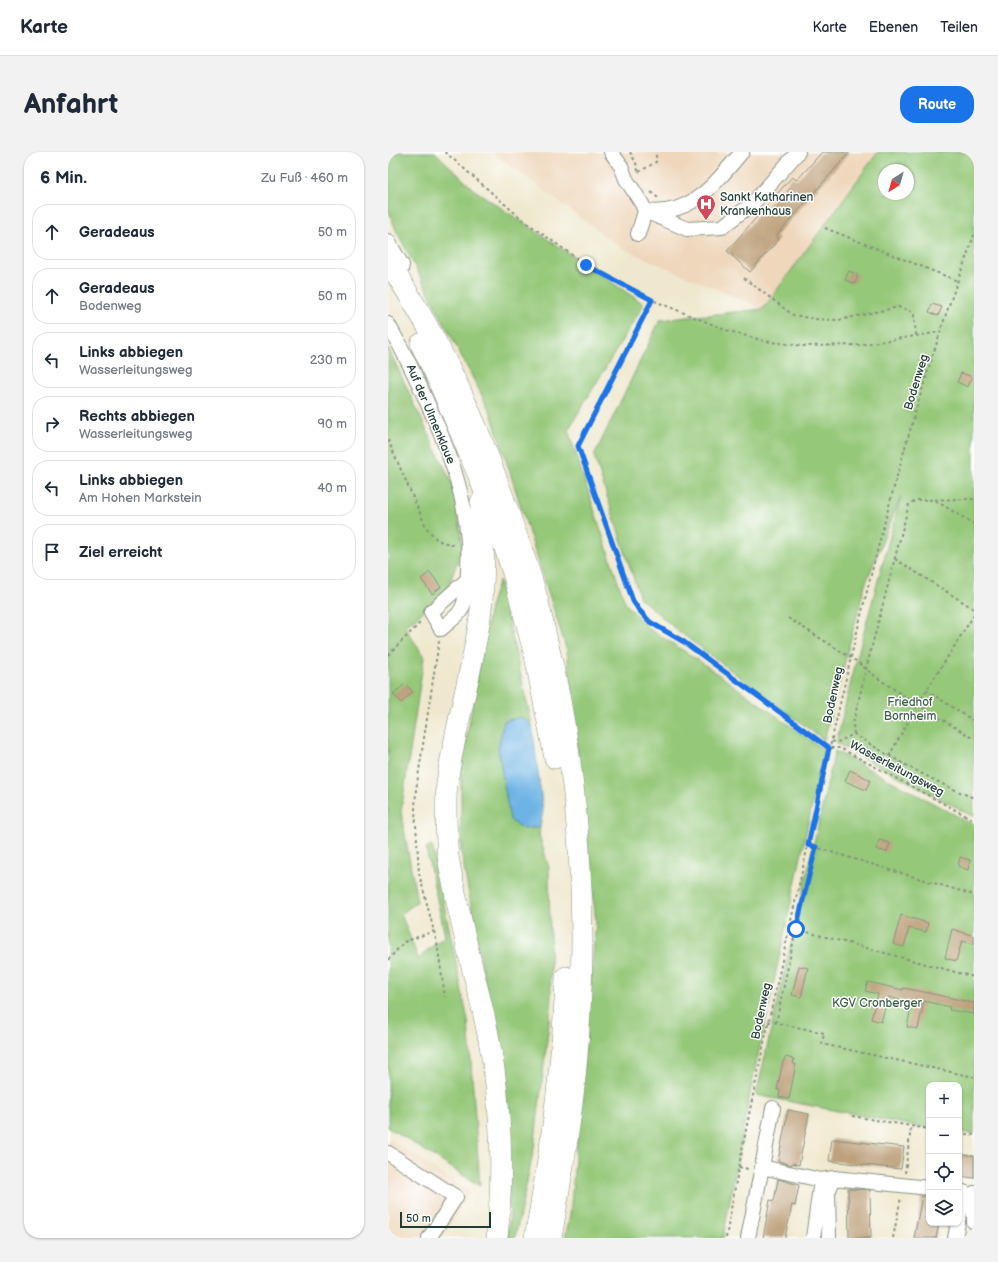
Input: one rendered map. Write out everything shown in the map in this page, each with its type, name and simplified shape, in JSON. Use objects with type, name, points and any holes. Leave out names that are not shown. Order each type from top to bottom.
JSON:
[{"type":"highway","points":[[392,276],[418,339],[436,375],[480,479],[502,539],[524,609],[554,751],[562,808],[566,889],[567,948],[565,1003],[556,1108],[535,1238]]},
{"type":"highway","points":[[392,276],[431,333],[472,416],[508,509],[538,603],[560,700],[574,798],[580,893],[581,950],[577,1057],[551,1238]]},
{"type":"highway","points":[[480,479],[484,547],[484,585],[480,618],[447,784],[446,816],[447,845],[452,879],[490,1045],[497,1092],[500,1135],[499,1215],[497,1238]]},
{"type":"street","points":[[611,152],[621,166],[626,179],[645,211],[638,234]]},
{"type":"street","points":[[645,211],[663,212],[687,204],[709,190],[742,152]]},
{"type":"street","points":[[645,211],[687,229],[722,227],[753,203],[798,152]]},
{"type":"street","points":[[388,241],[402,265],[392,276]]},
{"type":"street","name":"Auf der Ulmenklaue","points":[[388,324],[416,376],[441,433],[460,487],[465,514],[468,550],[468,580],[464,604],[460,613],[440,629]]},
{"type":"street","points":[[440,629],[432,612],[468,580]]},
{"type":"street","points":[[748,1238],[773,1108]]},
{"type":"street","points":[[388,1153],[456,1198],[429,1238]]},
{"type":"street","points":[[762,1167],[828,1179],[926,1188]]},
{"type":"street","points":[[813,1238],[828,1179]]},
{"type":"street","points":[[828,1179],[829,1238]]},
{"type":"street","points":[[962,1209],[968,1193]]},
{"type":"street","points":[[968,1193],[974,1222]]},
{"type":"street","points":[[955,1238],[957,1226]]},
{"type":"path","points":[[445,152],[523,220],[586,265],[652,300],[726,330],[764,341],[803,346],[859,345],[940,332]]},
{"type":"path","points":[[630,152],[636,163],[640,177]]},
{"type":"path","points":[[639,172],[656,162],[656,152]]},
{"type":"path","points":[[647,189],[656,196],[662,205],[663,212]]},
{"type":"path","points":[[825,228],[958,281]]},
{"type":"path","name":"Bodenweg","points":[[726,1238],[768,1022],[850,658],[891,501],[940,332],[974,235]]},
{"type":"path","points":[[744,278],[793,315],[808,318],[839,320],[898,307],[909,310],[914,315],[916,335]]},
{"type":"path","name":"Wasserleitungsweg","points":[[652,300],[578,446],[633,601],[650,622],[684,642],[829,748],[840,748],[974,820]]},
{"type":"path","points":[[388,440],[426,527],[437,540],[468,550]]},
{"type":"path","points":[[854,734],[853,724],[866,669],[896,559],[909,504],[916,500],[936,501],[974,499]]},
{"type":"path","points":[[936,501],[974,524]]},
{"type":"path","points":[[896,559],[974,609]]},
{"type":"path","points":[[388,655],[432,612]]},
{"type":"path","points":[[889,756],[926,690],[974,615]]},
{"type":"path","points":[[788,618],[918,704],[974,738]]},
{"type":"path","points":[[440,629],[416,790],[415,809],[419,873],[437,943],[445,997]]},
{"type":"path","points":[[926,690],[974,721]]},
{"type":"path","points":[[832,741],[836,743],[854,734]]},
{"type":"path","points":[[854,734],[889,756],[952,789],[974,798]]},
{"type":"path","points":[[808,845],[974,895]]},
{"type":"path","points":[[776,1023],[796,929],[816,847]]},
{"type":"path","points":[[796,929],[974,977]]},
{"type":"path","points":[[388,960],[404,942],[434,931]]},
{"type":"path","points":[[768,1022],[824,1033],[822,1044],[974,1077]]},
{"type":"path","points":[[852,1116],[926,1128]]},
{"type":"path","points":[[962,1133],[974,1135]]},
{"type":"shaded area","name":"Sankt Katharinen Krankenhaus","points":[[492,152],[878,152],[763,309],[621,248]]},
{"type":"shaded area","points":[[388,1138],[470,1192],[443,1238],[388,1238]]},
{"type":"green space","points":[[388,152],[435,152],[473,189],[644,304],[568,430],[625,603],[648,628],[701,662],[824,750],[751,1088],[723,1238],[565,1238],[570,1215],[596,922],[567,651],[491,413],[396,230],[388,209]]},
{"type":"green space","name":"Friedhof Bornheim","points":[[878,152],[974,152],[974,817],[836,743],[856,661],[901,496],[865,585],[824,740],[677,630],[640,598],[594,456],[660,320],[763,309]]},
{"type":"green space","points":[[388,348],[454,488],[463,547],[446,592],[405,627],[424,657],[401,812],[417,902],[401,914],[419,960],[424,953],[445,936],[426,849],[432,845],[468,1021],[480,1186],[388,1127]]},
{"type":"green space","points":[[499,580],[532,725],[521,717],[523,829],[540,827],[539,835],[549,868],[551,1007],[534,1148],[515,1238],[507,1238],[510,1215],[500,1068],[461,851],[461,769],[490,607]]},
{"type":"green space","name":"KGV Cronberger","points":[[835,751],[974,825],[974,1134],[962,1132],[962,1082],[926,1082],[926,1128],[756,1095]]},
{"type":"water","points":[[521,717],[532,725],[543,811],[540,827],[523,829],[510,820],[498,748],[504,721]]},
{"type":"building","points":[[822,152],[850,152],[776,236],[779,239],[750,272],[727,251],[792,177],[797,180]]},
{"type":"building","points":[[849,271],[858,275],[855,284],[845,280]]},
{"type":"building","points":[[932,304],[942,307],[938,316],[929,312]]},
{"type":"building","points":[[961,373],[972,377],[968,387],[957,382]]},
{"type":"building","points":[[430,572],[441,587],[432,594],[421,579]]},
{"type":"building","points":[[405,684],[413,692],[401,703],[393,694]]},
{"type":"building","points":[[850,770],[870,780],[866,790],[845,781]]},
{"type":"building","points":[[879,840],[890,843],[887,852],[876,849]]},
{"type":"building","points":[[960,857],[970,860],[968,870],[958,866]]},
{"type":"building","points":[[901,915],[928,923],[926,932],[909,928],[904,947],[893,944]]},
{"type":"building","points":[[952,929],[974,936],[974,944],[962,941],[956,961],[945,958]]},
{"type":"building","points":[[799,966],[808,968],[801,997],[792,995]]},
{"type":"building","points":[[868,982],[974,1003],[974,1014],[949,1010],[950,1007],[924,1001],[918,1029],[907,1027],[912,1003],[888,997],[881,1022],[871,1019],[878,994],[865,991]]},
{"type":"building","points":[[785,1057],[794,1059],[793,1064],[796,1064],[789,1099],[779,1097],[780,1090],[777,1090]]},
{"type":"building","points":[[788,1110],[809,1114],[799,1165],[792,1163],[792,1165],[778,1161]]},
{"type":"building","points":[[832,1139],[904,1147],[901,1169],[829,1161]]},
{"type":"building","points":[[962,1154],[974,1156],[974,1178],[962,1176]]},
{"type":"building","points":[[778,1179],[799,1185],[795,1206],[792,1205],[785,1238],[763,1238],[770,1200],[774,1201]]},
{"type":"building","points":[[848,1189],[870,1190],[871,1238],[849,1238]]},
{"type":"building","points":[[922,1196],[926,1196],[926,1226],[938,1226],[936,1238],[914,1238]]},
{"type":"place","name":"Sankt Katharinen Krankenhaus","points":[[706,221]]},
{"type":"route","points":[[586,265],[652,300],[578,446],[633,601],[650,622],[684,642],[829,748],[808,845],[816,847],[796,929]]}]
